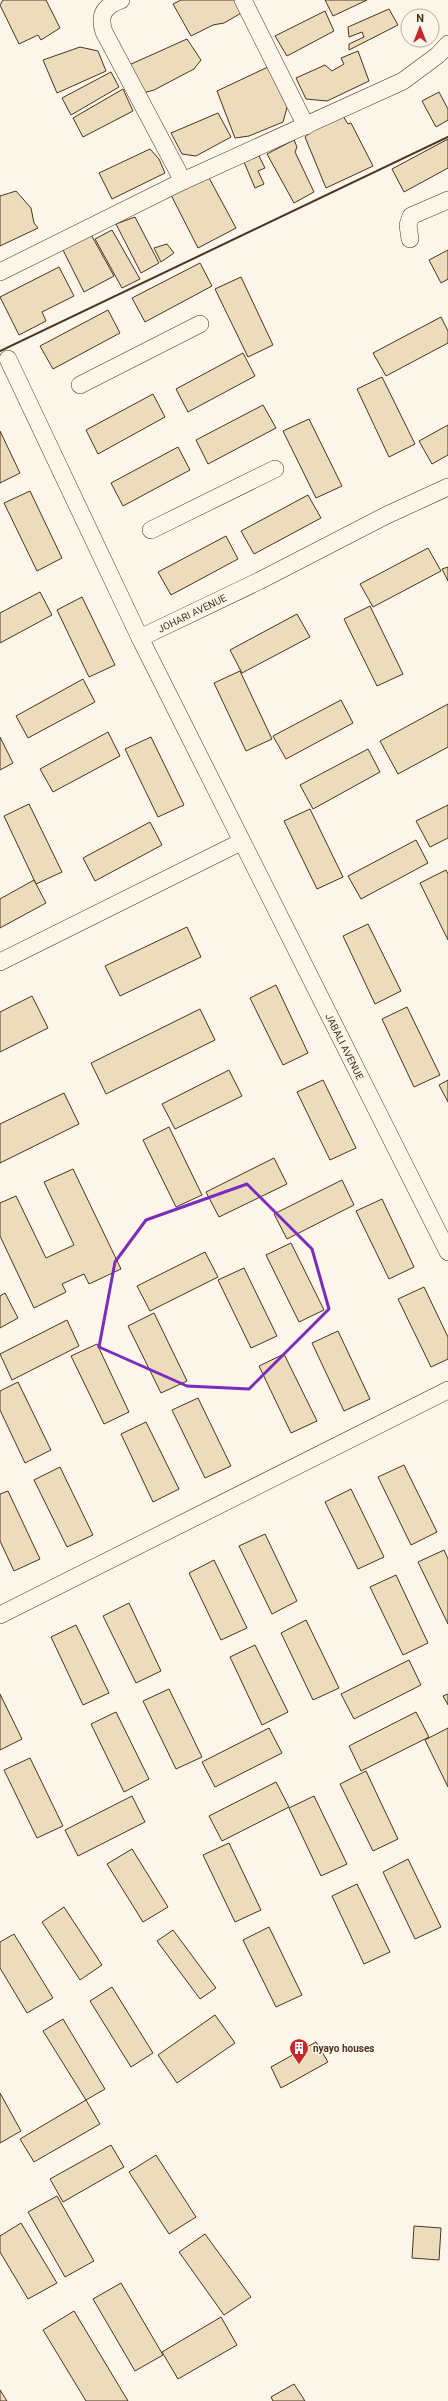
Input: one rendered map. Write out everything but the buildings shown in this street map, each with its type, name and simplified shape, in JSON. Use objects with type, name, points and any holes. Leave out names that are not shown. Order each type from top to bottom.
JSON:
[{"type":"street","points":[[121,0],[107,6],[101,16],[104,32],[183,181]]},
{"type":"street","points":[[242,0],[306,126]]},
{"type":"street","points":[[0,272],[183,181],[403,81],[438,55],[448,44]]},
{"type":"street","points":[[410,239],[408,225],[411,216],[448,200]]},
{"type":"street","points":[[80,385],[200,324]]},
{"type":"street","points":[[0,962],[242,842],[140,638],[8,359]]},
{"type":"street","points":[[151,530],[275,469]]},
{"type":"street","name":"JOHARI AVENUE","points":[[140,638],[259,581],[386,515],[448,487]]},
{"type":"street","name":"JABALI AVENUE","points":[[242,842],[448,1252]]},
{"type":"street","points":[[0,1615],[448,1390]]},
{"type":"highlighted area","points":[[247,1184],[312,1249],[329,1309],[249,1389],[187,1386],[99,1347],[115,1262],[146,1220]]},
{"type":"wall","points":[[0,351],[448,137]]},
{"type":"place","name":"nyayo houses","points":[[299,2065]]}]
